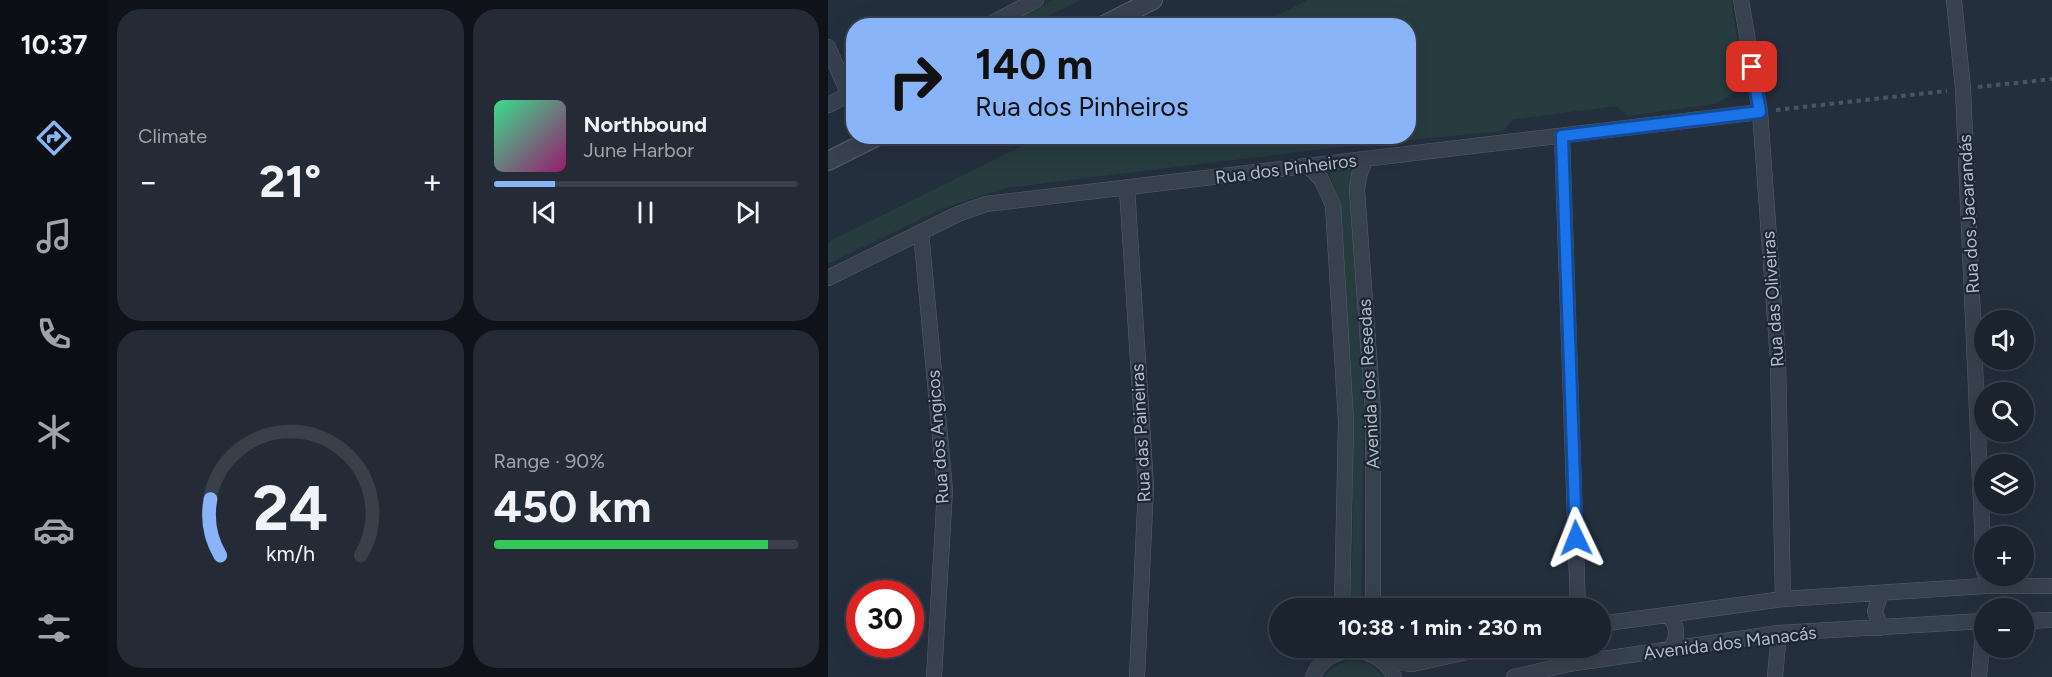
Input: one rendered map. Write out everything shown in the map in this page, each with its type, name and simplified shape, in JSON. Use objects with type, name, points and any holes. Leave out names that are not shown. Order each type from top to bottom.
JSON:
[{"type":"street","points":[[1001,18],[1036,0]]},
{"type":"street","points":[[1118,18],[1153,0]]},
{"type":"street","name":"Rua das Oliveiras","points":[[1741,0],[1760,112],[1778,360],[1783,599]]},
{"type":"street","name":"Rua dos Jacarandás","points":[[1954,0],[1963,89],[1983,526]]},
{"type":"street","points":[[828,47],[846,84]]},
{"type":"street","points":[[828,105],[846,96]]},
{"type":"street","name":"Rua dos Pinheiros","points":[[828,278],[958,214],[986,204],[1760,112]]},
{"type":"street","points":[[1562,136],[1578,598]]},
{"type":"street","points":[[828,161],[862,144]]},
{"type":"street","name":"Avenida dos Resedas","points":[[1365,160],[1357,190],[1373,411],[1373,598]]},
{"type":"street","name":"Avenida dos Resedas","points":[[1308,166],[1321,179],[1333,205],[1346,422],[1342,598]]},
{"type":"street","name":"Rua das Paineiras","points":[[1127,188],[1146,488],[1137,677]]},
{"type":"street","name":"Rua dos Angicos","points":[[921,232],[945,490],[934,677]]},
{"type":"street","name":"Avenida dos Manacás","points":[[1611,623],[1783,599],[1881,593],[1974,580]]},
{"type":"street","name":"Avenida dos Manacás","points":[[2034,584],[2052,586]]},
{"type":"street","points":[[1880,628],[1875,611],[1881,593]]},
{"type":"street","points":[[1668,615],[1676,624],[1677,631],[1674,644],[1670,649]]},
{"type":"street","points":[[2034,621],[2052,620]]},
{"type":"street","name":"Avenida dos Manacás","points":[[1514,677],[1569,670],[1670,649],[1779,633],[1974,622]]},
{"type":"street","points":[[1775,677],[1779,633]]},
{"type":"street","points":[[1312,677],[1328,658]]},
{"type":"street","points":[[1383,658],[1394,677]]},
{"type":"street","points":[[1386,658],[1413,664],[1440,658]]},
{"type":"street","points":[[1980,677],[1981,658]]},
{"type":"path","points":[[1760,112],[2052,79]]},
{"type":"green space","points":[[1053,0],[1081,0],[1044,18],[1018,18]]},
{"type":"green space","points":[[1308,0],[1731,0],[1742,69],[1740,83],[1731,96],[1715,104],[1628,116],[1617,106],[1513,119],[1503,131],[1416,139],[1416,18],[1272,18]]},
{"type":"green space","points":[[1026,144],[1368,144],[1006,188],[941,209],[828,264],[828,242]]},
{"type":"green space","points":[[1351,169],[1353,173],[1364,411],[1361,598],[1350,598],[1353,413],[1340,210],[1335,187],[1329,175],[1331,172]]},
{"type":"green space","points":[[1350,661],[1370,664],[1384,677],[1324,677],[1336,666]]},
{"type":"route","points":[[1576,538],[1562,136],[1760,112],[1752,67]]}]
